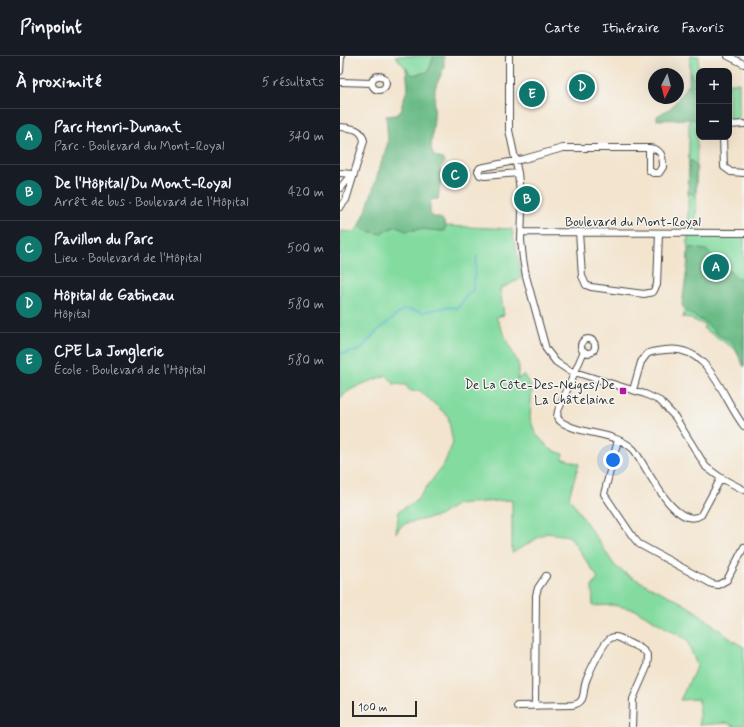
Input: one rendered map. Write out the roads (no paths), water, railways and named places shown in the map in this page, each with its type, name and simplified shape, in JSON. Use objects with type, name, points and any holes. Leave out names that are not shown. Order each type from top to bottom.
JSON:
[{"type":"street","points":[[340,71],[341,56]]},
{"type":"street","points":[[509,56],[510,134],[518,173],[522,232],[521,240],[526,276],[544,344],[556,362],[574,373],[656,398],[668,407],[702,463],[721,478],[744,490]]},
{"type":"street","points":[[728,56],[744,64]]},
{"type":"street","points":[[340,82],[372,83]]},
{"type":"street","points":[[732,125],[744,124]]},
{"type":"street","points":[[340,127],[357,130],[363,138],[363,144],[352,174],[344,204],[340,207]]},
{"type":"street","points":[[723,140],[724,167],[731,172],[744,173]]},
{"type":"street","points":[[518,173],[485,176],[480,175],[478,171],[480,168],[563,148],[649,148]]},
{"type":"street","points":[[340,173],[352,174]]},
{"type":"street","points":[[340,188],[352,174]]},
{"type":"street","name":"Boulevard du Mont-Royal","points":[[522,232],[744,233]]},
{"type":"street","points":[[579,232],[582,276],[586,285],[591,288],[644,294],[653,292],[657,285],[659,232]]},
{"type":"street","points":[[633,390],[641,362],[647,354],[672,349],[682,350],[701,361],[711,371],[744,426]]},
{"type":"street","points":[[584,351],[558,411],[558,419],[563,423],[618,440],[634,450],[670,505],[687,516],[695,518],[701,515],[721,478]]},
{"type":"street","points":[[618,440],[603,492],[639,544],[712,584],[718,585],[727,580],[744,547]]},
{"type":"street","points":[[535,706],[536,595],[538,588],[546,576]]},
{"type":"street","points":[[517,706],[572,705],[580,702],[583,698],[586,680],[605,643],[612,638],[618,637],[643,650],[648,657],[647,667],[633,699],[632,727]]},
{"type":"waterway","points":[[340,354],[360,350],[376,332],[404,309],[424,312],[446,307],[458,308],[467,295],[473,290],[477,256]]},
{"type":"place","name":"Hôpital de Gatineau","points":[[582,87]]},
{"type":"place","name":"CPE La Jonglerie","points":[[532,94]]},
{"type":"place","name":"Pavillon du Parc","points":[[455,175]]},
{"type":"place","name":"De l'Hôpital/Du Mont-Royal","points":[[527,199]]},
{"type":"place","name":"Parc Henri-Dunant","points":[[716,267]]},
{"type":"place","name":"De La Côte-Des-Neiges/De La Châtelaine","points":[[623,391]]}]
